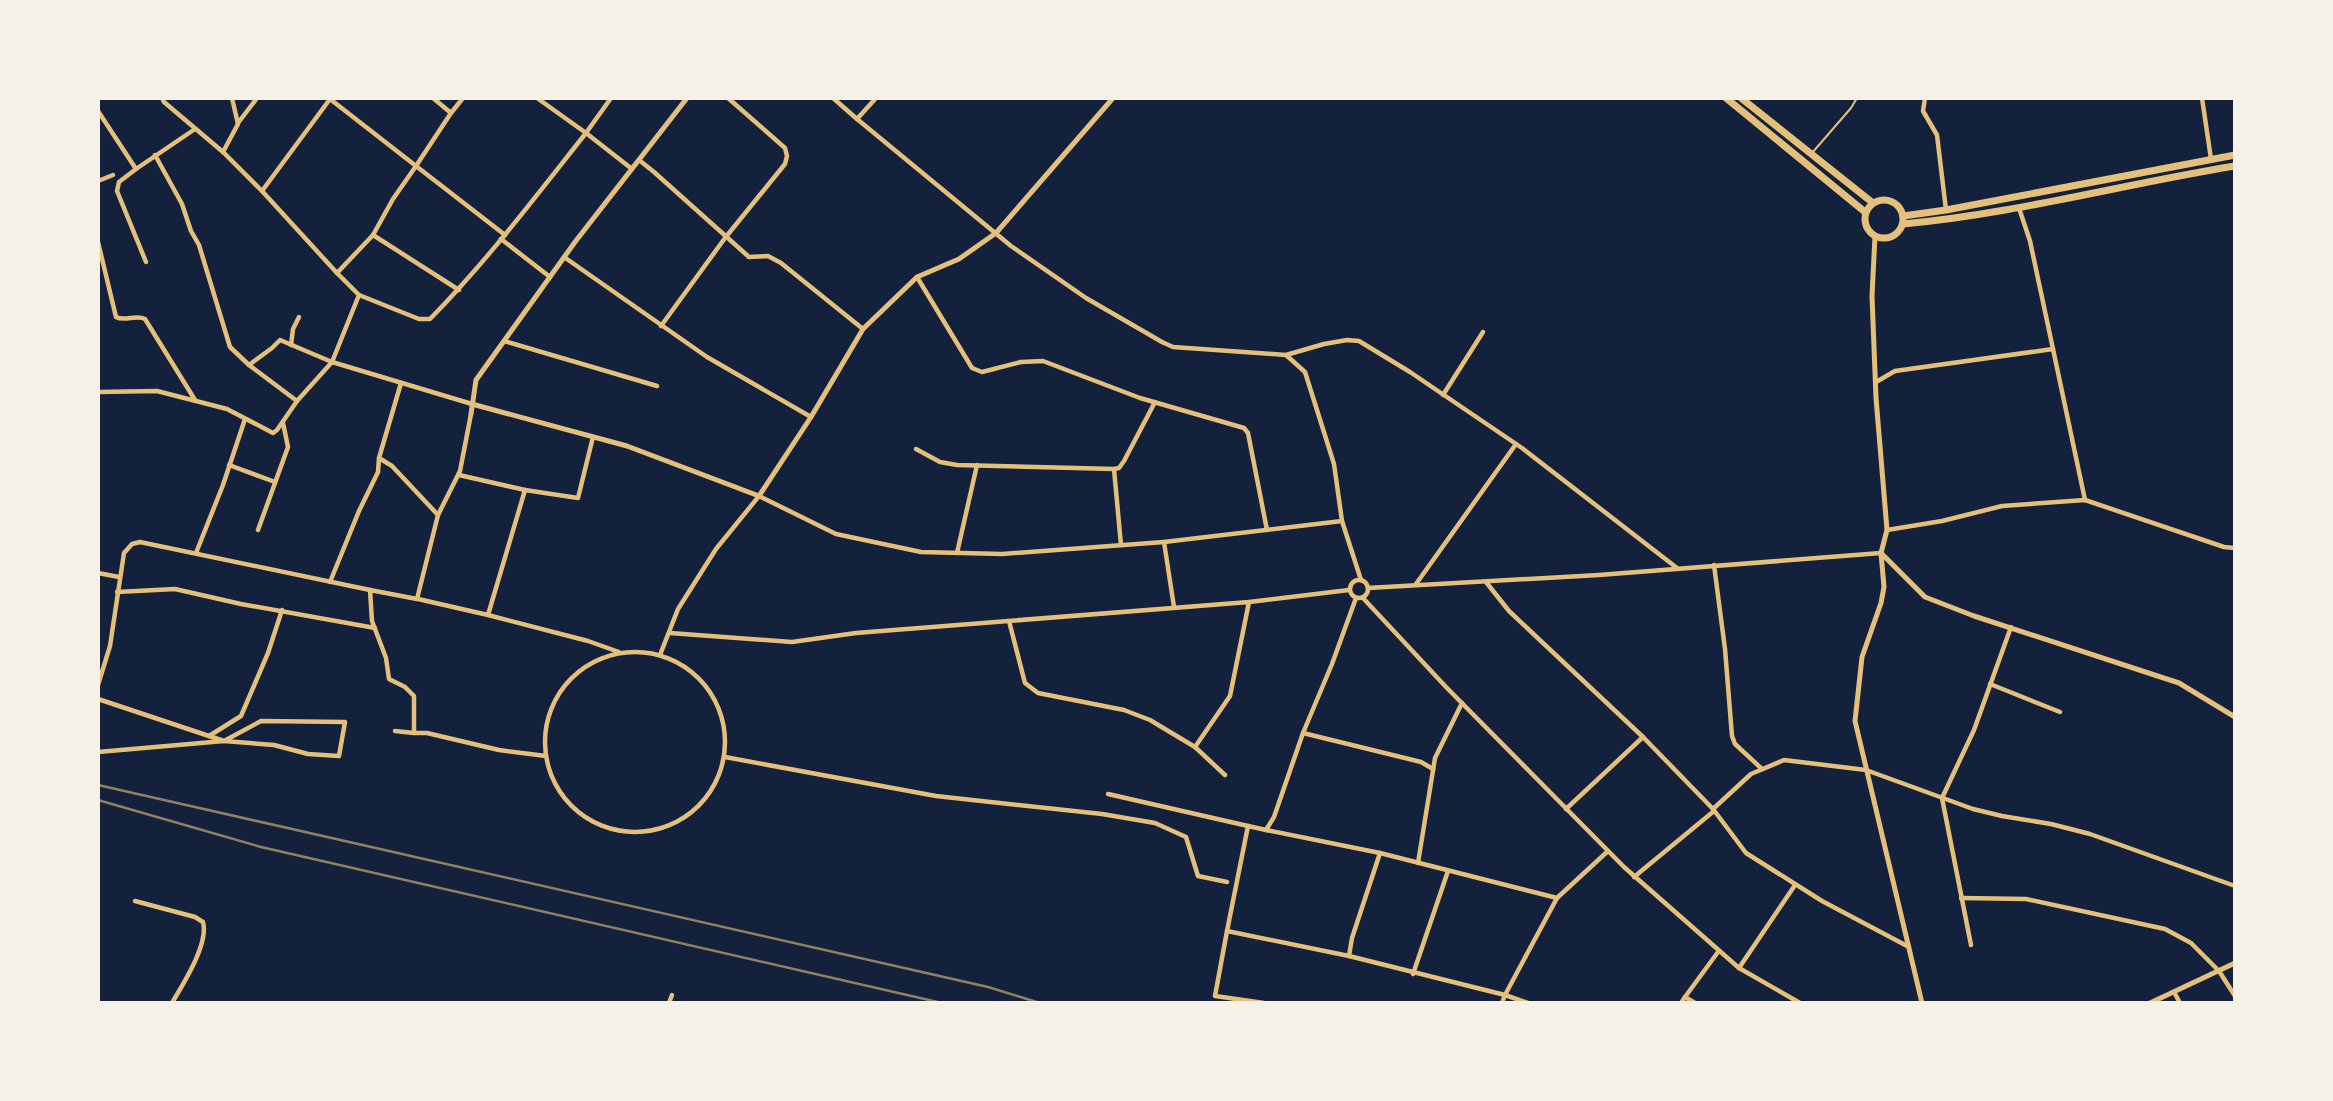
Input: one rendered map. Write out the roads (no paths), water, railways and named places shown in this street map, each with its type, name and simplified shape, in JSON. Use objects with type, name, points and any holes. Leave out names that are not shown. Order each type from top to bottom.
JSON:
[{"type":"highway","points":[[1726,98],[1865,212]]},
{"type":"highway","points":[[1743,98],[1873,203]]},
{"type":"highway","points":[[1903,220],[2235,155]]},
{"type":"highway","points":[[1903,220],[1932,221],[2019,207],[2235,166]]},
{"type":"highway","points":[[1879,200],[1891,201],[1901,210],[1903,220],[1897,234],[1892,237],[1875,236],[1865,223],[1865,212],[1879,200]]},
{"type":"street","points":[[162,98],[223,152],[359,295],[419,319],[430,319],[459,290],[586,133],[611,98]]},
{"type":"street","points":[[232,98],[237,124]]},
{"type":"street","points":[[223,152],[237,124],[257,98]]},
{"type":"street","points":[[433,98],[452,113]]},
{"type":"street","points":[[337,273],[373,234],[393,198],[463,98]]},
{"type":"street","points":[[537,98],[632,169]]},
{"type":"street","points":[[417,599],[438,515],[459,475],[476,380],[564,257],[687,98]]},
{"type":"street","points":[[661,326],[785,164],[788,156],[785,148],[728,98]]},
{"type":"street","points":[[833,98],[996,233],[1087,298],[1173,347],[1286,355],[1324,344],[1359,341],[1516,444],[1678,569]]},
{"type":"street","points":[[857,119],[876,98]]},
{"type":"street","points":[[660,655],[678,608],[710,559],[759,496],[863,329],[917,277],[959,259],[996,233],[1113,98]]},
{"type":"street","points":[[1925,98],[1923,111],[1937,135],[1946,210]]},
{"type":"street","points":[[2202,98],[2211,159]]},
{"type":"street","points":[[262,191],[331,99],[550,277]]},
{"type":"street","points":[[98,111],[136,169]]},
{"type":"street","points":[[146,262],[117,191],[120,183],[136,169],[195,129]]},
{"type":"street","points":[[155,155],[182,204],[199,245],[230,347],[297,401]]},
{"type":"street","points":[[639,160],[749,257],[768,256],[781,263],[863,329]]},
{"type":"street","points":[[98,181],[113,175]]},
{"type":"street","points":[[2019,207],[2030,241],[2085,500]]},
{"type":"street","points":[[373,234],[459,290]]},
{"type":"street","points":[[1875,236],[1872,296],[1887,530],[1881,553],[1884,587],[1862,657],[1855,721],[1922,1003]]},
{"type":"street","points":[[98,242],[116,317],[145,319],[195,401]]},
{"type":"street","points":[[564,257],[706,357],[811,416]]},
{"type":"street","points":[[917,277],[972,368],[982,372],[1021,362],[1042,361],[1155,402],[1244,428],[1248,433],[1267,530]]},
{"type":"street","points":[[98,392],[157,391],[227,409],[270,433],[278,430],[297,401],[331,362],[359,295]]},
{"type":"street","points":[[291,345],[293,329],[299,317]]},
{"type":"street","points":[[1443,395],[1483,332]]},
{"type":"street","points":[[249,365],[280,340],[331,362],[627,446],[759,496],[836,534],[921,552],[1002,554],[1164,542],[1342,521]]},
{"type":"street","points":[[504,341],[657,386]]},
{"type":"street","points":[[1876,382],[1895,371],[2053,349]]},
{"type":"street","points":[[1286,355],[1305,372],[1334,464],[1342,521],[1360,580],[1368,587],[1678,569],[1881,553],[1925,597],[2179,683],[2235,717]]},
{"type":"street","points":[[330,582],[378,471],[379,458],[401,383]]},
{"type":"street","points":[[916,449],[940,462],[1114,469],[1119,468],[1124,461],[1155,402]]},
{"type":"street","points":[[196,553],[245,419]]},
{"type":"street","points":[[258,530],[288,447],[283,422]]},
{"type":"street","points":[[459,475],[578,498],[593,437]]},
{"type":"street","points":[[1416,585],[1516,444]]},
{"type":"street","points":[[379,458],[391,466],[438,515]]},
{"type":"street","points":[[957,553],[977,465]]},
{"type":"street","points":[[229,466],[275,482]]},
{"type":"street","points":[[1114,469],[1121,545]]},
{"type":"street","points":[[488,615],[525,489]]},
{"type":"street","points":[[1887,530],[1942,521],[2002,506],[2085,500],[2224,547],[2235,548]]},
{"type":"street","points":[[98,685],[110,646],[124,553],[132,544],[140,542],[488,615],[588,641],[620,653],[660,655],[680,664],[698,677],[712,694],[726,735],[725,757],[717,783],[701,805],[680,821],[659,830],[636,833],[613,830],[592,821],[573,807],[558,790],[550,774],[546,756],[546,728],[554,701],[570,678],[593,662],[620,653]]},
{"type":"street","points":[[1164,542],[1174,607]]},
{"type":"street","points":[[1714,565],[1725,649],[1732,736],[1735,744],[1762,769]]},
{"type":"street","points":[[98,573],[119,577]]},
{"type":"street","points":[[1349,590],[1354,581],[1360,580]]},
{"type":"street","points":[[1486,581],[1509,611],[1643,737],[1713,810],[1746,853],[1822,901],[1909,947]]},
{"type":"street","points":[[1349,590],[1356,598],[1363,597],[1368,587]]},
{"type":"street","points":[[117,592],[175,589],[376,629]]},
{"type":"street","points":[[370,590],[372,621],[386,658],[389,679],[405,687],[414,696],[414,733]]},
{"type":"street","points":[[670,633],[792,642],[856,633],[1249,601],[1349,590]]},
{"type":"street","points":[[1363,597],[1462,703],[1634,877],[1739,968],[1800,1003]]},
{"type":"street","points":[[1266,830],[1274,817],[1303,733],[1356,598]]},
{"type":"street","points":[[1195,747],[1230,696],[1249,601]]},
{"type":"street","points":[[209,736],[241,716],[268,653],[282,611]]},
{"type":"street","points":[[1009,621],[1025,683],[1038,693],[1124,710],[1150,720],[1195,747],[1225,775]]},
{"type":"street","points":[[1971,945],[1942,797],[1974,730],[2011,627]]},
{"type":"street","points":[[1990,684],[2060,712]]},
{"type":"street","points":[[98,699],[225,741],[261,721],[345,722],[340,756],[308,754],[274,745],[225,741],[98,752]]},
{"type":"street","points":[[1418,863],[1435,758],[1462,703]]},
{"type":"street","points":[[394,731],[427,733],[499,750],[546,756]]},
{"type":"street","points":[[1303,733],[1421,762],[1433,769]]},
{"type":"street","points":[[1566,808],[1643,737]]},
{"type":"street","points":[[725,757],[936,796],[1155,822],[1186,837],[1198,876],[1227,882]]},
{"type":"street","points":[[1634,877],[1751,774],[1784,760],[1866,770],[2002,816],[2051,824],[2090,835],[2235,886]]},
{"type":"street","points":[[1108,794],[1380,853],[1558,898]]},
{"type":"street","points":[[1248,826],[1215,996],[1264,1003]]},
{"type":"street","points":[[1502,1003],[1558,898],[1608,851]]},
{"type":"street","points":[[1349,956],[1352,938],[1380,853]]},
{"type":"street","points":[[1413,974],[1448,870]]},
{"type":"street","points":[[1739,968],[1795,884]]},
{"type":"street","points":[[1961,898],[2026,899],[2165,929],[2190,943],[2219,971],[2235,996]]},
{"type":"street","points":[[135,901],[195,917],[203,922],[204,933],[188,976],[172,1003]]},
{"type":"street","points":[[1227,931],[1349,956],[1528,1003]]},
{"type":"street","points":[[1681,1003],[1718,952]]},
{"type":"street","points":[[2150,1003],[2235,963]]},
{"type":"street","points":[[2174,992],[2180,1003]]},
{"type":"street","points":[[669,1003],[672,995]]},
{"type":"street","points":[[1685,997],[1695,1003]]},
{"type":"lane","points":[[1812,154],[1857,98]]},
{"type":"railway","points":[[98,785],[988,987],[1040,1003]]},
{"type":"railway","points":[[98,800],[261,847],[942,1003]]}]
